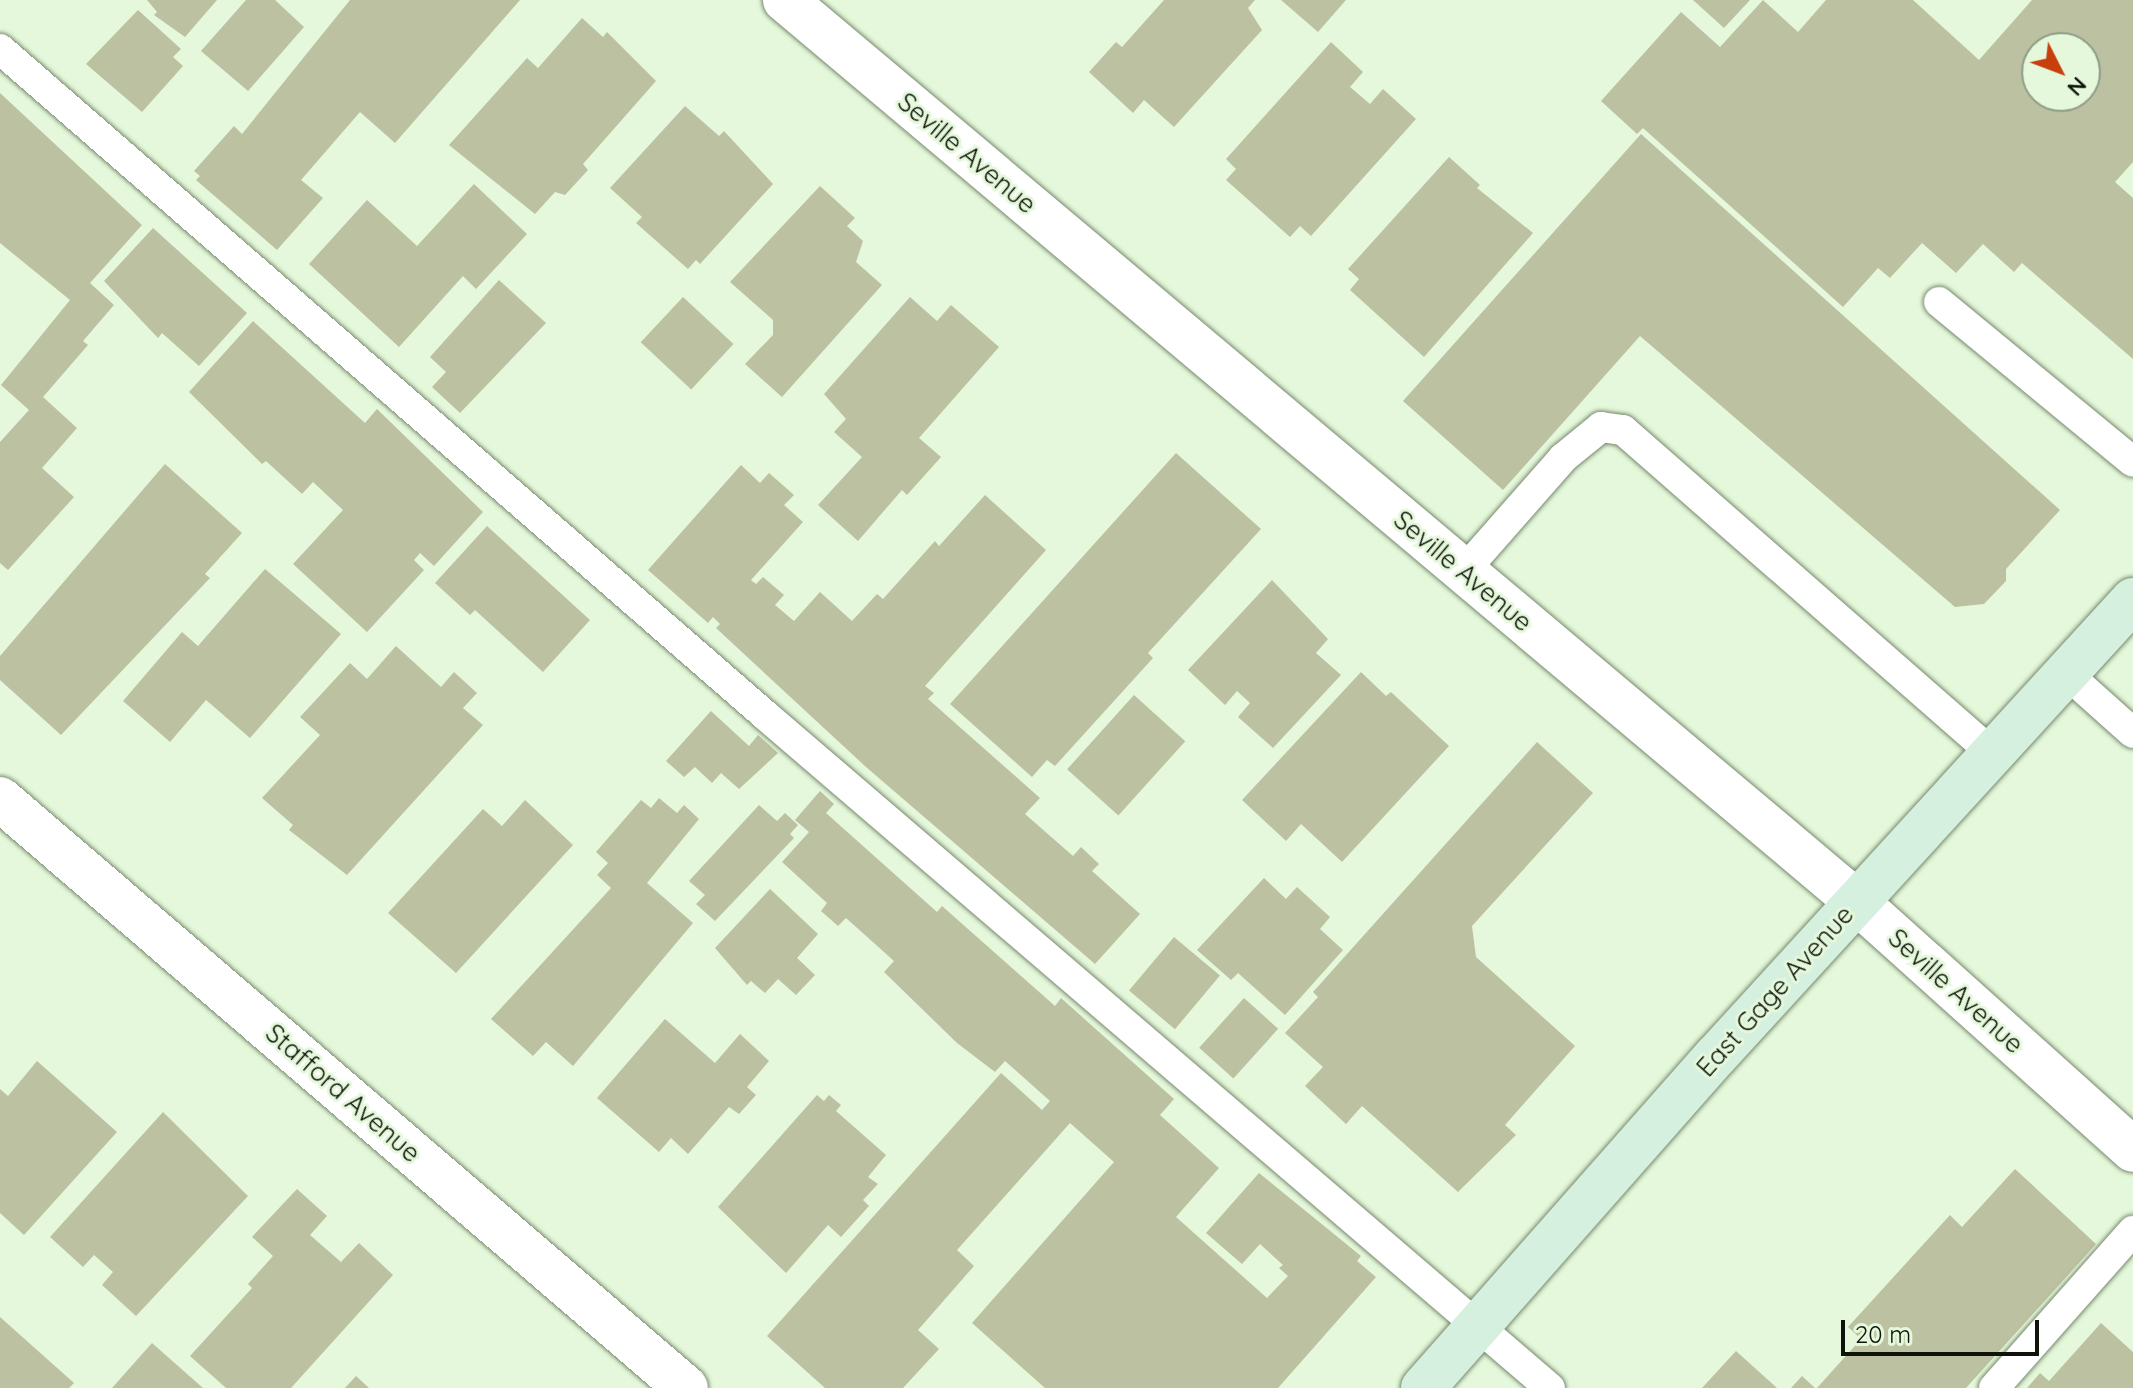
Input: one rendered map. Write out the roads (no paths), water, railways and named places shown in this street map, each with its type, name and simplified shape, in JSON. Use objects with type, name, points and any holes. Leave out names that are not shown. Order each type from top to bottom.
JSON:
[{"type":"main road","name":"East Gage Avenue","points":[[1423,1388],[1857,902],[2133,600]]},
{"type":"street","name":"Seville Avenue","points":[[785,0],[1857,902],[2133,1150]]},
{"type":"street","name":"Stafford Avenue","points":[[0,799],[686,1388]]},
{"type":"lane","points":[[0,49],[777,726],[1480,1324],[1550,1388]]},
{"type":"lane","points":[[1939,302],[2133,462]]},
{"type":"lane","points":[[1463,572],[1563,458],[1601,427],[1623,430],[1992,753]]},
{"type":"lane","points":[[2066,673],[2133,733]]},
{"type":"lane","points":[[1994,1388],[2133,1231]]}]
